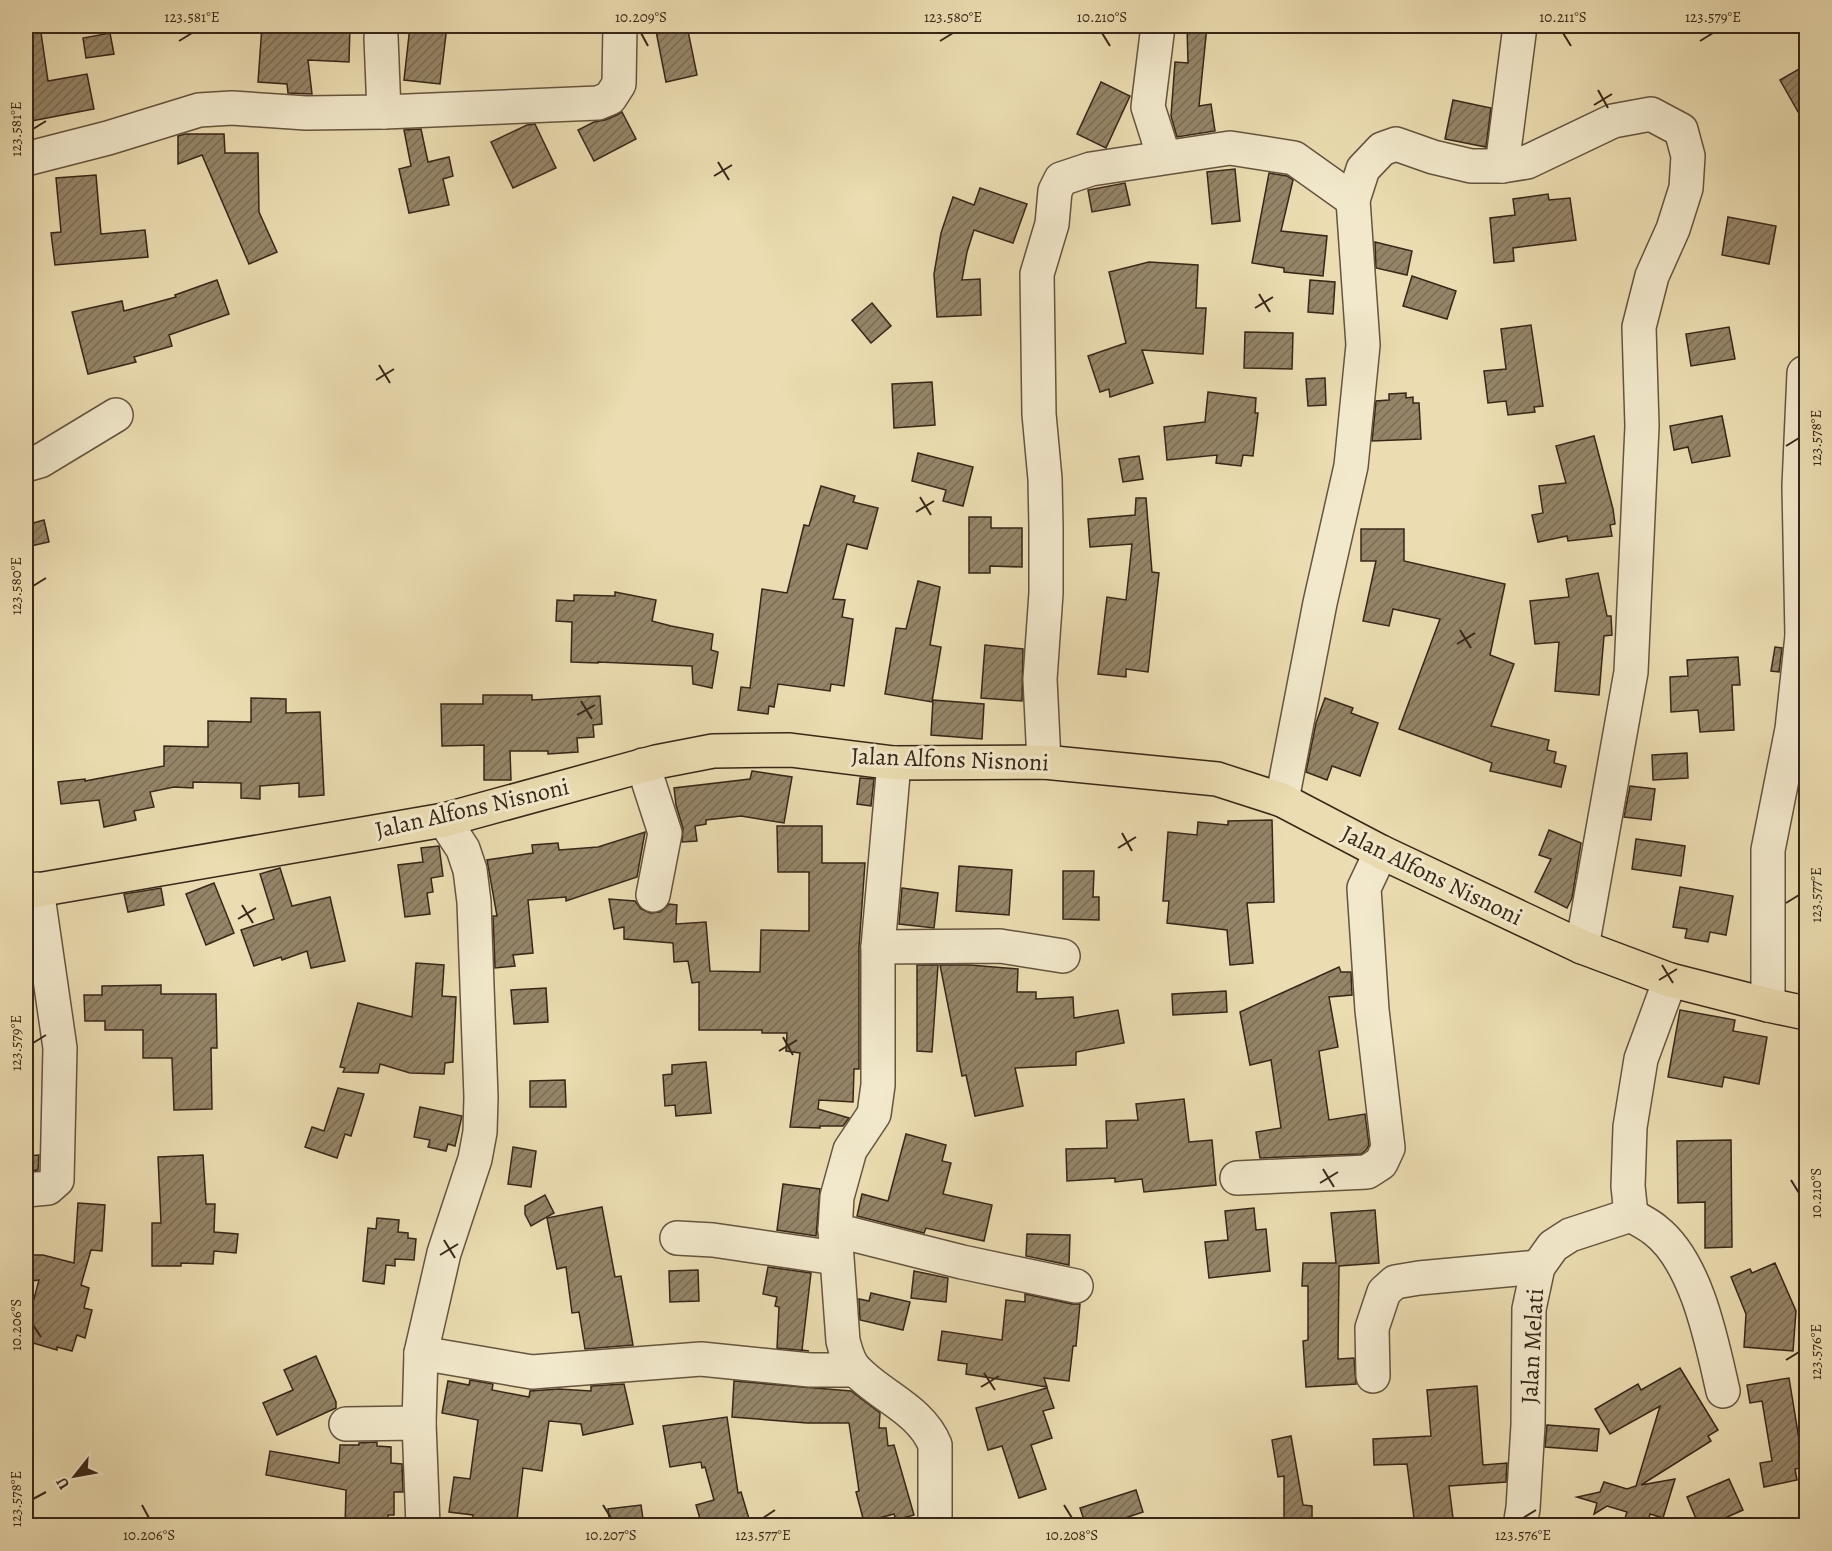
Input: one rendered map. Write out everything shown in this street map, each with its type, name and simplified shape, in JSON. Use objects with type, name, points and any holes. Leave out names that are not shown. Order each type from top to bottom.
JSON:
[{"type":"main road","name":"Jalan Alfons Nisnoni","points":[[32,891],[444,820],[644,765],[713,751],[790,750],[894,763],[1044,762],[1216,779],[1282,800],[1381,852],[1582,947],[1670,980],[1806,1013]]},
{"type":"street","points":[[26,159],[108,138],[199,110],[232,108],[306,113],[384,112],[598,103],[610,98],[619,84],[620,26]]},
{"type":"street","points":[[1158,26],[1148,107],[1164,158]]},
{"type":"street","points":[[1502,165],[1520,26]]},
{"type":"street","points":[[381,37],[384,112]]},
{"type":"street","points":[[1282,800],[1320,603],[1351,466],[1363,345],[1353,200],[1363,169],[1382,149],[1396,144],[1433,157],[1472,166],[1527,162],[1614,121],[1651,114],[1681,130],[1688,156],[1686,188],[1673,229],[1653,276],[1639,327],[1642,426],[1632,672],[1582,947]]},
{"type":"street","points":[[1044,762],[1040,680],[1046,593],[1046,526],[1045,479],[1039,414],[1037,274],[1052,224],[1055,191],[1061,179],[1091,169],[1230,148],[1294,158],[1353,200]]},
{"type":"street","points":[[1768,1005],[1768,850],[1792,729],[1804,636],[1799,486],[1804,373]]},
{"type":"street","points":[[26,465],[40,461],[116,415]]},
{"type":"street","points":[[894,763],[878,946],[878,1085],[874,1114],[850,1150],[837,1197],[836,1244],[843,1341],[847,1355],[855,1370],[922,1422],[935,1445],[935,1526]]},
{"type":"street","points":[[644,765],[666,833],[653,895]]},
{"type":"street","points":[[423,1526],[419,1423],[421,1353],[444,1253],[475,1159],[480,1132],[481,1097],[470,870],[463,849],[444,820]]},
{"type":"street","points":[[1237,1178],[1367,1172],[1381,1162],[1388,1148],[1372,1010],[1364,888],[1381,852]]},
{"type":"street","points":[[26,1190],[48,1188],[57,1180],[60,1048],[32,891]]},
{"type":"street","points":[[878,946],[1000,946],[1063,956]]},
{"type":"street","points":[[1670,980],[1641,1059],[1630,1127],[1628,1186],[1631,1215],[1656,1230],[1674,1251],[1691,1279],[1708,1323],[1723,1391]]},
{"type":"street","name":"Jalan Melati","points":[[1520,1526],[1528,1425],[1529,1309],[1538,1267],[1553,1246],[1570,1235],[1631,1215]]},
{"type":"street","points":[[677,1238],[723,1242],[836,1244],[962,1262],[1076,1286]]},
{"type":"street","points":[[1373,1376],[1372,1328],[1384,1292],[1395,1282],[1538,1267]]},
{"type":"street","points":[[421,1353],[532,1372],[700,1359],[810,1370],[855,1370]]},
{"type":"street","points":[[346,1424],[419,1423]]},
{"type":"building","points":[[26,26],[40,26],[48,81],[87,74],[94,109],[26,122]]},
{"type":"building","points":[[262,26],[350,26],[349,62],[308,60],[312,94],[288,93],[287,84],[258,82]]},
{"type":"building","points":[[410,26],[447,26],[440,84],[404,80]]},
{"type":"building","points":[[655,26],[687,26],[697,75],[666,82]]},
{"type":"building","points":[[1187,26],[1207,26],[1199,106],[1211,104],[1215,131],[1177,137],[1171,116],[1175,62],[1188,63]]},
{"type":"building","points":[[110,33],[114,54],[86,58],[83,38]]},
{"type":"building","points":[[1806,65],[1806,126],[1780,80]]},
{"type":"building","points":[[1101,82],[1130,96],[1106,148],[1077,134]]},
{"type":"building","points":[[1453,100],[1491,108],[1486,147],[1445,139]]},
{"type":"building","points":[[622,112],[636,139],[594,161],[578,130]]},
{"type":"building","points":[[535,124],[556,168],[513,188],[491,142],[527,125]]},
{"type":"building","points":[[421,129],[428,162],[449,157],[453,176],[443,179],[449,205],[409,213],[399,169],[411,166],[404,130]]},
{"type":"building","points":[[224,134],[225,153],[258,153],[259,212],[277,252],[249,264],[202,155],[178,164],[178,136]]},
{"type":"building","points":[[1235,169],[1240,221],[1212,224],[1207,172]]},
{"type":"building","points":[[1269,173],[1287,176],[1293,180],[1281,231],[1327,236],[1323,276],[1284,272],[1284,268],[1252,263]]},
{"type":"building","points":[[96,175],[101,234],[145,230],[148,257],[55,265],[51,233],[61,232],[56,178]]},
{"type":"building","points":[[1125,183],[1130,205],[1092,212],[1088,190]]},
{"type":"building","points":[[980,188],[1027,204],[1013,243],[974,230],[962,280],[980,279],[981,315],[937,317],[934,274],[941,233],[953,197],[974,205]]},
{"type":"building","points":[[1548,194],[1549,200],[1570,198],[1576,240],[1513,248],[1514,261],[1494,263],[1490,218],[1515,215],[1513,199]]},
{"type":"building","points":[[1728,217],[1776,226],[1769,264],[1722,255]]},
{"type":"building","points":[[1375,242],[1412,251],[1407,275],[1376,268]]},
{"type":"building","points":[[1149,262],[1198,265],[1196,308],[1206,308],[1203,354],[1142,350],[1153,383],[1110,397],[1109,389],[1100,392],[1088,356],[1126,343],[1109,272]]},
{"type":"building","points":[[1412,276],[1456,291],[1447,319],[1403,306]]},
{"type":"building","points":[[217,280],[229,314],[169,335],[172,346],[134,357],[136,362],[88,374],[72,312],[122,301],[124,311],[176,297],[175,295]]},
{"type":"building","points":[[1310,280],[1335,282],[1333,314],[1308,312]]},
{"type":"building","points":[[872,303],[891,326],[871,343],[852,320]]},
{"type":"building","points":[[1531,325],[1543,406],[1534,407],[1535,412],[1508,415],[1506,401],[1488,403],[1484,371],[1506,369],[1501,329]]},
{"type":"building","points":[[1729,327],[1735,359],[1691,366],[1686,334]]},
{"type":"building","points":[[1245,332],[1293,333],[1292,369],[1244,368]]},
{"type":"building","points":[[1325,378],[1326,405],[1308,406],[1306,379]]},
{"type":"building","points":[[932,382],[935,425],[894,428],[892,384]]},
{"type":"building","points":[[1208,392],[1256,398],[1255,413],[1258,413],[1253,456],[1243,455],[1241,466],[1216,463],[1217,455],[1167,460],[1164,427],[1205,422]]},
{"type":"building","points":[[1406,393],[1406,398],[1413,397],[1413,403],[1419,403],[1421,439],[1372,441],[1376,401],[1389,400],[1389,394]]},
{"type":"building","points":[[1722,416],[1730,456],[1692,463],[1688,447],[1674,450],[1670,426]]},
{"type":"building","points":[[1594,436],[1613,509],[1615,524],[1610,525],[1612,536],[1568,541],[1567,536],[1538,542],[1532,515],[1543,513],[1539,486],[1566,483],[1556,446]]},
{"type":"building","points":[[918,453],[973,467],[963,506],[943,501],[946,490],[912,481]]},
{"type":"building","points":[[1139,456],[1143,479],[1123,482],[1119,459]]},
{"type":"building","points":[[821,486],[855,496],[853,502],[878,508],[867,549],[847,544],[833,599],[845,600],[842,617],[853,619],[844,686],[831,684],[830,691],[778,684],[774,707],[769,706],[768,714],[738,710],[741,687],[750,688],[762,589],[787,593],[804,525],[809,526]]},
{"type":"building","points":[[1136,498],[1146,498],[1152,572],[1159,573],[1148,672],[1126,669],[1126,677],[1098,674],[1107,597],[1126,600],[1132,544],[1090,547],[1088,519],[1135,515]]},
{"type":"building","points":[[969,517],[991,517],[991,528],[1022,528],[1022,567],[990,566],[990,573],[969,573]]},
{"type":"building","points":[[44,520],[49,542],[26,547],[26,525]]},
{"type":"building","points":[[1361,529],[1404,529],[1404,561],[1505,584],[1490,655],[1514,664],[1491,726],[1549,740],[1547,750],[1556,752],[1554,763],[1566,766],[1561,787],[1490,771],[1492,763],[1399,729],[1440,619],[1393,609],[1389,626],[1363,621],[1376,561],[1361,561]]},
{"type":"building","points":[[1598,573],[1607,616],[1611,616],[1612,635],[1604,636],[1599,695],[1555,691],[1559,642],[1535,644],[1530,601],[1569,597],[1566,579]]},
{"type":"building","points":[[918,581],[940,587],[930,645],[941,647],[932,702],[885,694],[896,628],[906,629]]},
{"type":"building","points":[[615,592],[656,600],[652,621],[713,634],[711,650],[718,652],[712,688],[693,684],[692,666],[571,662],[572,622],[556,621],[557,600],[574,601],[574,595],[615,596]]},
{"type":"building","points":[[985,645],[1023,649],[1022,701],[981,698]]},
{"type":"building","points":[[1775,647],[1782,648],[1779,672],[1771,671]]},
{"type":"building","points":[[1738,657],[1740,685],[1732,685],[1734,730],[1700,732],[1698,710],[1671,712],[1670,677],[1688,676],[1687,660]]},
{"type":"building","points":[[483,695],[532,695],[532,700],[600,696],[602,724],[593,725],[594,737],[577,738],[578,752],[548,754],[548,751],[510,751],[511,780],[484,780],[484,745],[442,746],[441,704],[483,704]]},
{"type":"building","points":[[251,698],[286,699],[286,713],[320,712],[324,795],[299,797],[299,783],[260,786],[260,799],[241,798],[241,783],[193,782],[193,788],[174,787],[150,792],[154,807],[134,811],[136,820],[104,827],[99,800],[61,804],[58,782],[85,779],[85,781],[164,766],[164,746],[208,747],[208,721],[251,722]]},
{"type":"building","points":[[1325,698],[1353,708],[1351,713],[1378,723],[1360,776],[1332,766],[1327,780],[1306,772],[1316,723]]},
{"type":"building","points":[[933,700],[984,704],[982,739],[931,735]]},
{"type":"building","points":[[1687,753],[1688,778],[1653,780],[1652,755]]},
{"type":"building","points":[[752,771],[792,777],[784,823],[741,816],[706,820],[706,824],[695,826],[697,841],[682,842],[683,828],[674,788],[750,779]]},
{"type":"building","points":[[860,778],[874,779],[871,806],[857,804]]},
{"type":"building","points":[[1630,786],[1655,789],[1651,820],[1624,817]]},
{"type":"building","points":[[1272,820],[1274,902],[1247,903],[1253,963],[1230,965],[1227,930],[1167,923],[1169,901],[1163,901],[1168,832],[1197,835],[1198,822],[1228,825],[1228,821]]},
{"type":"building","points":[[777,826],[822,826],[822,863],[865,863],[859,947],[859,1069],[854,1069],[853,1102],[819,1100],[818,1109],[849,1118],[843,1126],[790,1127],[800,1053],[786,1051],[787,1033],[762,1033],[762,1030],[699,1030],[699,982],[692,983],[688,961],[674,962],[673,943],[624,939],[624,927],[614,929],[609,899],[635,901],[641,909],[650,913],[660,912],[669,904],[677,905],[676,924],[706,922],[710,971],[760,972],[761,930],[809,931],[809,872],[778,872]]},
{"type":"building","points":[[1549,830],[1581,843],[1572,898],[1567,908],[1535,892],[1551,859],[1539,855]]},
{"type":"building","points":[[645,832],[637,877],[566,901],[566,897],[528,900],[533,953],[513,955],[515,966],[495,968],[493,916],[497,916],[487,860],[533,853],[532,845],[558,843],[559,850],[598,847]]},
{"type":"building","points":[[1636,839],[1685,846],[1681,876],[1632,869]]},
{"type":"building","points":[[439,846],[443,876],[431,878],[433,892],[427,893],[430,914],[405,917],[398,865],[423,862],[421,848]]},
{"type":"building","points":[[959,866],[1012,870],[1009,915],[956,911]]},
{"type":"building","points":[[280,868],[292,906],[330,897],[345,961],[311,968],[307,951],[282,960],[281,957],[254,966],[241,930],[274,919],[260,874]]},
{"type":"building","points":[[1063,871],[1094,871],[1093,897],[1099,897],[1099,920],[1063,919]]},
{"type":"building","points":[[214,883],[234,933],[206,945],[186,894]]},
{"type":"building","points":[[1680,887],[1733,896],[1726,935],[1710,932],[1708,942],[1685,938],[1687,929],[1673,927]]},
{"type":"building","points":[[161,888],[164,905],[128,912],[124,894]]},
{"type":"building","points":[[902,888],[938,893],[934,928],[899,924]]},
{"type":"building","points":[[416,963],[444,965],[442,996],[456,997],[453,1062],[445,1063],[444,1074],[410,1073],[380,1064],[378,1073],[343,1072],[345,1068],[340,1067],[358,1003],[412,1017]]},
{"type":"building","points":[[917,965],[938,965],[932,1052],[917,1051]]},
{"type":"building","points":[[940,965],[1018,969],[1017,992],[1036,992],[1036,999],[1073,997],[1074,1018],[1118,1010],[1124,1043],[1076,1052],[1076,1065],[1015,1068],[1023,1106],[975,1116],[966,1075],[962,1076]]},
{"type":"building","points":[[1339,967],[1341,972],[1351,972],[1352,995],[1329,997],[1338,1047],[1319,1051],[1329,1120],[1365,1114],[1369,1145],[1361,1154],[1260,1158],[1256,1132],[1281,1128],[1271,1060],[1250,1065],[1240,1012]]},
{"type":"building","points":[[161,985],[161,994],[216,994],[217,1048],[211,1048],[212,1109],[174,1110],[172,1058],[143,1058],[143,1030],[105,1030],[105,1021],[85,1021],[84,995],[102,995],[102,986]]},
{"type":"building","points":[[546,988],[548,1022],[514,1024],[511,990]]},
{"type":"building","points":[[1226,991],[1227,1012],[1173,1015],[1172,994]]},
{"type":"building","points":[[1680,1010],[1735,1020],[1733,1031],[1767,1037],[1759,1084],[1724,1077],[1722,1087],[1668,1077]]},
{"type":"building","points":[[706,1062],[711,1113],[676,1116],[675,1105],[665,1106],[663,1075],[672,1074],[672,1065]]},
{"type":"building","points":[[565,1080],[566,1107],[530,1107],[530,1081]]},
{"type":"building","points":[[338,1088],[364,1094],[351,1136],[345,1134],[337,1158],[305,1147],[312,1127],[324,1131]]},
{"type":"building","points":[[1184,1099],[1189,1142],[1212,1140],[1216,1185],[1144,1192],[1142,1179],[1115,1182],[1115,1178],[1067,1181],[1066,1149],[1107,1148],[1106,1121],[1138,1120],[1136,1104]]},
{"type":"building","points":[[420,1107],[462,1116],[455,1146],[448,1144],[446,1151],[428,1147],[430,1140],[414,1137]]},
{"type":"building","points":[[906,1134],[946,1145],[942,1161],[951,1163],[943,1194],[992,1205],[984,1241],[926,1228],[924,1233],[857,1216],[862,1194],[888,1201]]},
{"type":"building","points":[[1731,1140],[1732,1247],[1705,1248],[1705,1202],[1678,1203],[1677,1141]]},
{"type":"building","points":[[513,1147],[536,1151],[531,1187],[508,1184]]},
{"type":"building","points":[[39,1155],[38,1170],[26,1171],[26,1156]]},
{"type":"building","points":[[203,1155],[206,1204],[215,1204],[214,1232],[238,1234],[236,1253],[214,1251],[213,1264],[181,1263],[181,1266],[152,1266],[152,1223],[161,1223],[158,1157]]},
{"type":"building","points":[[783,1184],[820,1189],[816,1236],[777,1230]]},
{"type":"building","points":[[545,1195],[554,1213],[531,1226],[525,1214],[525,1206]]},
{"type":"building","points":[[78,1203],[105,1205],[102,1251],[91,1250],[81,1285],[89,1288],[84,1308],[92,1310],[85,1338],[77,1335],[72,1351],[57,1347],[57,1350],[26,1341],[26,1329],[39,1280],[26,1282],[26,1255],[43,1255],[74,1263]]},
{"type":"building","points":[[602,1207],[615,1277],[621,1276],[633,1345],[585,1349],[579,1312],[572,1313],[566,1267],[557,1269],[547,1218]]},
{"type":"building","points":[[1254,1208],[1256,1230],[1266,1229],[1270,1271],[1209,1278],[1205,1242],[1228,1240],[1225,1211]]},
{"type":"building","points":[[1375,1210],[1379,1263],[1339,1266],[1338,1359],[1354,1358],[1356,1384],[1306,1387],[1303,1341],[1308,1340],[1308,1286],[1302,1286],[1303,1263],[1336,1263],[1331,1213]]},
{"type":"building","points":[[377,1218],[399,1220],[398,1232],[408,1233],[408,1238],[416,1239],[414,1260],[395,1259],[395,1266],[386,1265],[384,1284],[363,1281],[368,1228],[376,1229]]},
{"type":"building","points":[[1027,1234],[1070,1235],[1069,1265],[1026,1256]]},
{"type":"building","points":[[1775,1263],[1796,1311],[1793,1351],[1744,1347],[1746,1314],[1731,1277],[1750,1269],[1752,1273]]},
{"type":"building","points":[[768,1267],[811,1273],[802,1350],[809,1351],[777,1348],[779,1307],[775,1306],[777,1297],[763,1294]]},
{"type":"building","points":[[698,1270],[699,1301],[670,1302],[669,1271]]},
{"type":"building","points":[[914,1271],[948,1278],[946,1302],[911,1298]]},
{"type":"building","points":[[871,1293],[910,1302],[903,1330],[860,1320],[859,1299],[869,1301]]},
{"type":"building","points":[[1025,1294],[1080,1304],[1076,1346],[1073,1346],[1069,1381],[1044,1378],[1047,1387],[966,1374],[967,1364],[938,1360],[942,1331],[1002,1340],[1006,1300],[1025,1302]]},
{"type":"building","points":[[316,1356],[336,1402],[336,1408],[277,1435],[263,1403],[293,1390],[284,1370]]},
{"type":"building","points":[[1680,1368],[1718,1430],[1708,1436],[1711,1441],[1641,1485],[1675,1479],[1663,1518],[1650,1514],[1647,1525],[1625,1518],[1627,1512],[1607,1506],[1594,1514],[1597,1503],[1577,1497],[1600,1492],[1604,1482],[1627,1489],[1636,1486],[1660,1406],[1610,1434],[1595,1409],[1638,1384],[1641,1390]]},
{"type":"building","points":[[1789,1378],[1806,1467],[1795,1469],[1797,1480],[1764,1487],[1760,1463],[1772,1461],[1762,1401],[1750,1403],[1747,1385]]},
{"type":"building","points":[[470,1380],[493,1384],[492,1390],[529,1397],[530,1391],[559,1389],[591,1391],[591,1386],[624,1384],[633,1424],[583,1435],[581,1424],[549,1421],[542,1471],[523,1468],[517,1520],[503,1518],[502,1526],[472,1526],[473,1515],[449,1512],[454,1477],[470,1479],[478,1420],[442,1413],[448,1381],[469,1385]]},
{"type":"building","points":[[734,1381],[851,1391],[880,1413],[879,1428],[886,1428],[888,1446],[894,1445],[914,1515],[896,1520],[894,1514],[864,1522],[856,1492],[859,1491],[849,1423],[807,1423],[732,1417]]},
{"type":"building","points":[[1477,1386],[1483,1465],[1507,1463],[1506,1482],[1449,1486],[1454,1526],[1415,1526],[1407,1464],[1374,1465],[1373,1439],[1431,1436],[1427,1390]]},
{"type":"building","points":[[1047,1388],[1054,1408],[1043,1411],[1052,1438],[1031,1445],[1046,1489],[1019,1498],[1002,1446],[988,1450],[976,1408]]},
{"type":"building","points":[[727,1417],[738,1493],[741,1492],[750,1522],[737,1526],[702,1526],[696,1505],[714,1500],[705,1467],[702,1468],[701,1462],[670,1467],[663,1426]]},
{"type":"building","points":[[1547,1425],[1599,1429],[1597,1451],[1545,1447]]},
{"type":"building","points":[[1291,1436],[1303,1505],[1312,1506],[1312,1526],[1284,1526],[1284,1476],[1278,1477],[1272,1440]]},
{"type":"building","points":[[377,1442],[377,1446],[391,1447],[391,1463],[402,1464],[403,1492],[394,1492],[394,1515],[388,1515],[388,1526],[345,1526],[346,1490],[266,1475],[270,1451],[339,1463],[340,1445]]},
{"type":"building","points":[[1729,1479],[1743,1510],[1707,1526],[1699,1526],[1687,1497]]},
{"type":"building","points":[[1136,1490],[1143,1512],[1110,1523],[1109,1521],[1086,1526],[1080,1508]]},
{"type":"building","points":[[641,1505],[644,1526],[610,1526],[608,1509]]}]
